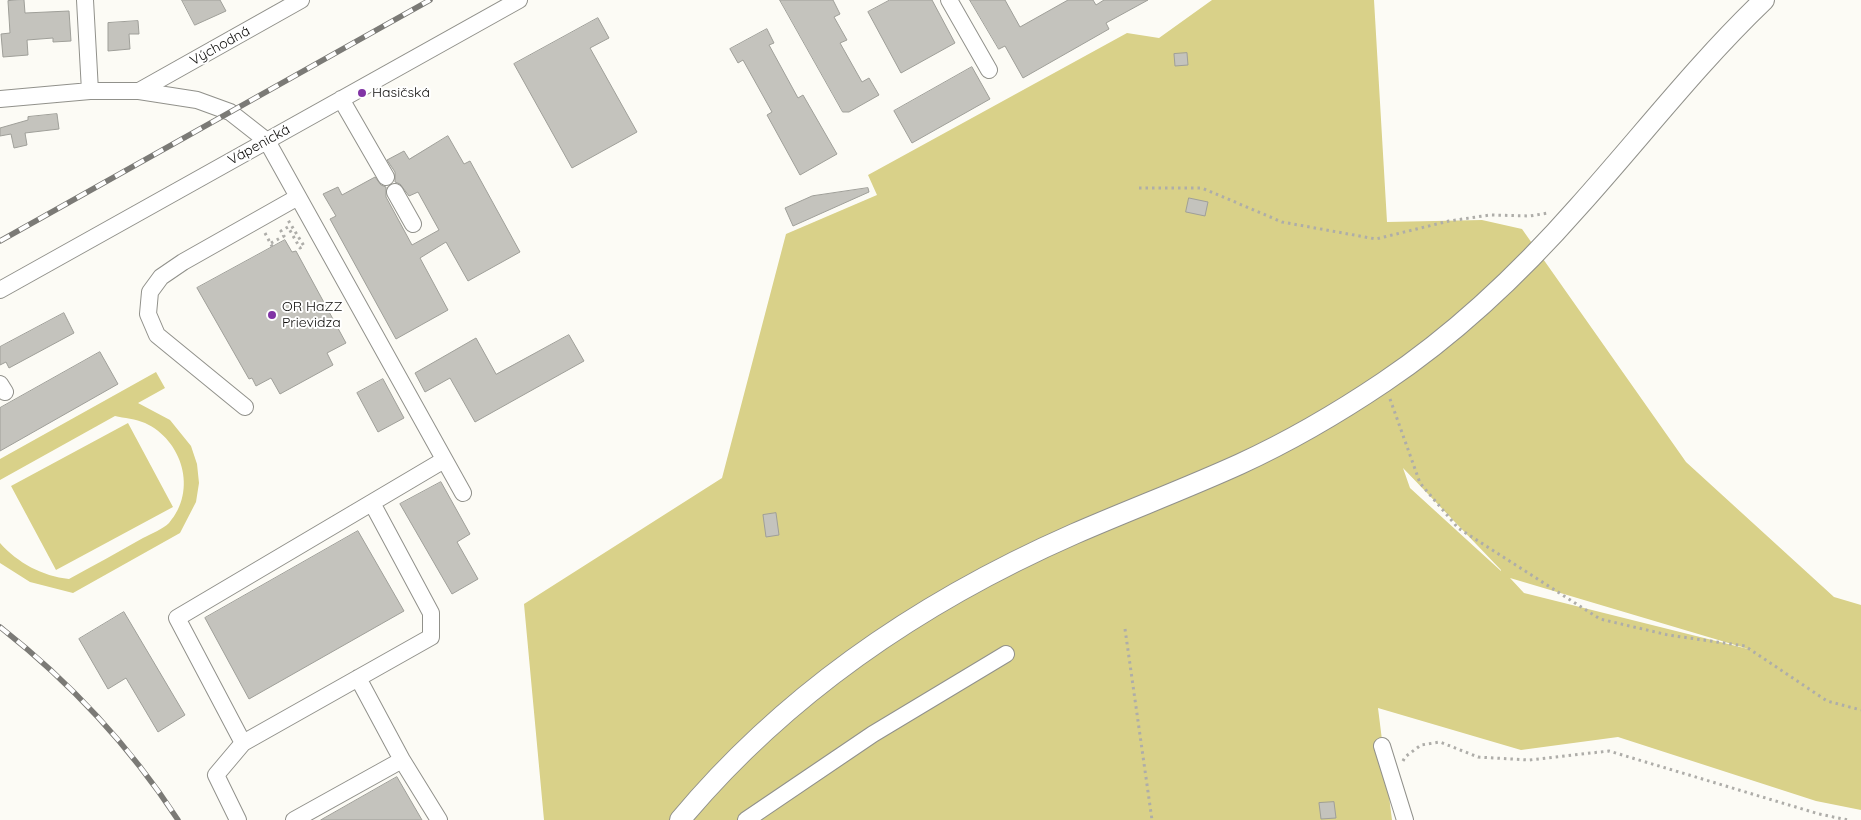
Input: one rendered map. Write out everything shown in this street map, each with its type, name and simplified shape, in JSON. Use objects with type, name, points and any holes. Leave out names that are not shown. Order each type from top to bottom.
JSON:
[{"type":"main road","points":[[680,820],[702,794],[785,713],[825,680],[901,625],[985,577],[1064,539],[1241,464],[1328,418],[1384,382],[1458,326],[1536,252],[1578,207],[1709,56],[1764,0]]},
{"type":"street","points":[[85,0],[90,91]]},
{"type":"street","name":"Východná","points":[[139,91],[302,0]]},
{"type":"street","name":"Vápenická","points":[[0,290],[519,0]]},
{"type":"street","points":[[948,0],[989,70]]},
{"type":"street","name":"Východná","points":[[0,100],[90,91],[139,91],[197,100],[230,112],[267,141]]},
{"type":"street","points":[[341,99],[386,177]]},
{"type":"street","points":[[267,141],[463,493]]},
{"type":"street","points":[[395,192],[413,224]]},
{"type":"street","points":[[245,407],[157,335],[148,314],[150,292],[161,277],[183,262],[298,197]]},
{"type":"street","points":[[243,743],[177,618],[444,460]]},
{"type":"street","points":[[238,820],[216,775],[243,743],[431,637],[431,613],[372,503]]},
{"type":"street","points":[[746,820],[873,734],[1006,654]]},
{"type":"street","points":[[358,678],[402,760],[439,820]]},
{"type":"street","points":[[1382,746],[1404,820]]},
{"type":"street","points":[[294,820],[402,760]]},
{"type":"path","points":[[1139,188],[1202,188],[1282,222],[1376,239],[1449,221],[1490,215],[1530,216],[1549,213]]},
{"type":"path","points":[[271,243],[284,236],[281,231],[288,227],[300,248],[304,246],[289,220],[282,217]]},
{"type":"path","points":[[264,231],[274,250]]},
{"type":"path","points":[[1384,382],[1420,483],[1458,528],[1600,619],[1668,635],[1745,646],[1827,701],[1861,710]]},
{"type":"path","points":[[1125,629],[1152,820]]},
{"type":"path","points":[[1394,785],[1405,757],[1422,745],[1440,742],[1478,756],[1529,760],[1610,752],[1818,814],[1848,820]]},
{"type":"shaded area","points":[[1212,0],[1374,0],[1387,222],[1482,220],[1522,229],[1686,462],[1834,597],[1861,605],[1861,810],[1816,801],[1618,737],[1521,750],[1378,708],[1392,820],[544,820],[524,604],[722,478],[786,234],[877,195],[868,175],[1127,33],[1159,38]],"holes":[[[1403,468],[1501,570],[1501,571],[1410,488]],[[1510,578],[1752,650],[1524,593]]]},
{"type":"shaded area","points":[[156,372],[165,388],[138,403],[170,420],[191,446],[197,464],[199,483],[196,502],[180,533],[73,593],[30,582],[0,563],[0,543],[15,557],[40,572],[69,579],[169,523],[178,510],[183,496],[184,481],[182,467],[168,441],[158,431],[138,420],[115,416],[0,480],[0,459]]},
{"type":"shaded area","points":[[128,423],[173,507],[56,570],[11,486]]},
{"type":"building","points":[[24,0],[25,13],[69,11],[71,41],[53,42],[53,38],[27,40],[28,55],[3,57],[1,34],[10,33],[8,1]]},
{"type":"building","points":[[182,0],[220,0],[226,11],[195,25]]},
{"type":"building","points":[[780,0],[833,0],[840,14],[834,17],[847,40],[840,43],[862,82],[869,78],[879,95],[849,112],[843,112]]},
{"type":"building","points":[[890,0],[932,0],[955,43],[901,73],[868,12]]},
{"type":"building","points":[[970,0],[1005,0],[1020,27],[1068,0],[1093,0],[1096,5],[1104,0],[1148,0],[1106,23],[1109,29],[1023,78],[1005,46],[999,49]]},
{"type":"building","points":[[598,18],[609,38],[590,48],[637,132],[572,168],[514,64]]},
{"type":"building","points":[[138,21],[139,34],[129,34],[130,49],[108,51],[108,23]]},
{"type":"building","points":[[767,29],[774,43],[769,45],[798,98],[803,95],[837,154],[800,175],[767,115],[772,112],[743,60],[738,63],[730,49]]},
{"type":"building","points":[[1187,53],[1188,65],[1175,66],[1174,54]]},
{"type":"building","points":[[972,67],[990,99],[912,143],[894,111]]},
{"type":"building","points":[[57,114],[59,129],[25,133],[27,145],[14,148],[11,134],[0,136],[0,128],[28,120],[28,117]]},
{"type":"building","points":[[448,136],[464,164],[470,161],[520,252],[468,281],[446,242],[420,258],[448,310],[396,339],[330,219],[336,216],[323,194],[338,187],[342,195],[375,177],[381,185],[386,187],[386,197],[412,245],[439,230],[418,192],[409,196],[400,184],[395,182],[395,172],[387,160],[404,151],[409,159]]},
{"type":"building","points":[[868,188],[869,192],[793,226],[785,208],[812,196]]},
{"type":"building","points":[[1189,198],[1208,202],[1205,216],[1186,212]]},
{"type":"building","name":"OR HaZZ Prievidza","points":[[285,240],[292,252],[296,251],[346,343],[327,353],[333,365],[280,394],[271,378],[256,386],[252,378],[249,379],[197,288]]},
{"type":"building","points":[[64,313],[74,333],[9,368],[6,362],[0,365],[0,347]]},
{"type":"building","points":[[569,335],[584,361],[475,422],[450,378],[425,392],[415,373],[476,338],[496,374]]},
{"type":"building","points":[[100,352],[118,384],[0,451],[0,408]]},
{"type":"building","points":[[383,379],[404,418],[378,432],[357,393]]},
{"type":"building","points":[[441,482],[470,534],[457,542],[478,579],[452,594],[400,504]]},
{"type":"building","points":[[776,513],[779,535],[766,537],[763,515]]},
{"type":"building","points":[[358,531],[404,611],[249,699],[205,618]]},
{"type":"building","points":[[124,612],[185,715],[158,732],[126,678],[108,689],[79,639]]},
{"type":"building","points":[[397,777],[422,820],[321,820]]},
{"type":"building","points":[[1334,802],[1336,818],[1321,819],[1319,803]]},
{"type":"railway","points":[[0,241],[430,0]]},
{"type":"railway","points":[[0,627],[74,692],[97,716],[119,740],[178,820]]},
{"type":"place","name":"Hasičská","points":[[362,93]]},
{"type":"place","name":"OR HaZZ Prievidza","points":[[272,315]]}]
